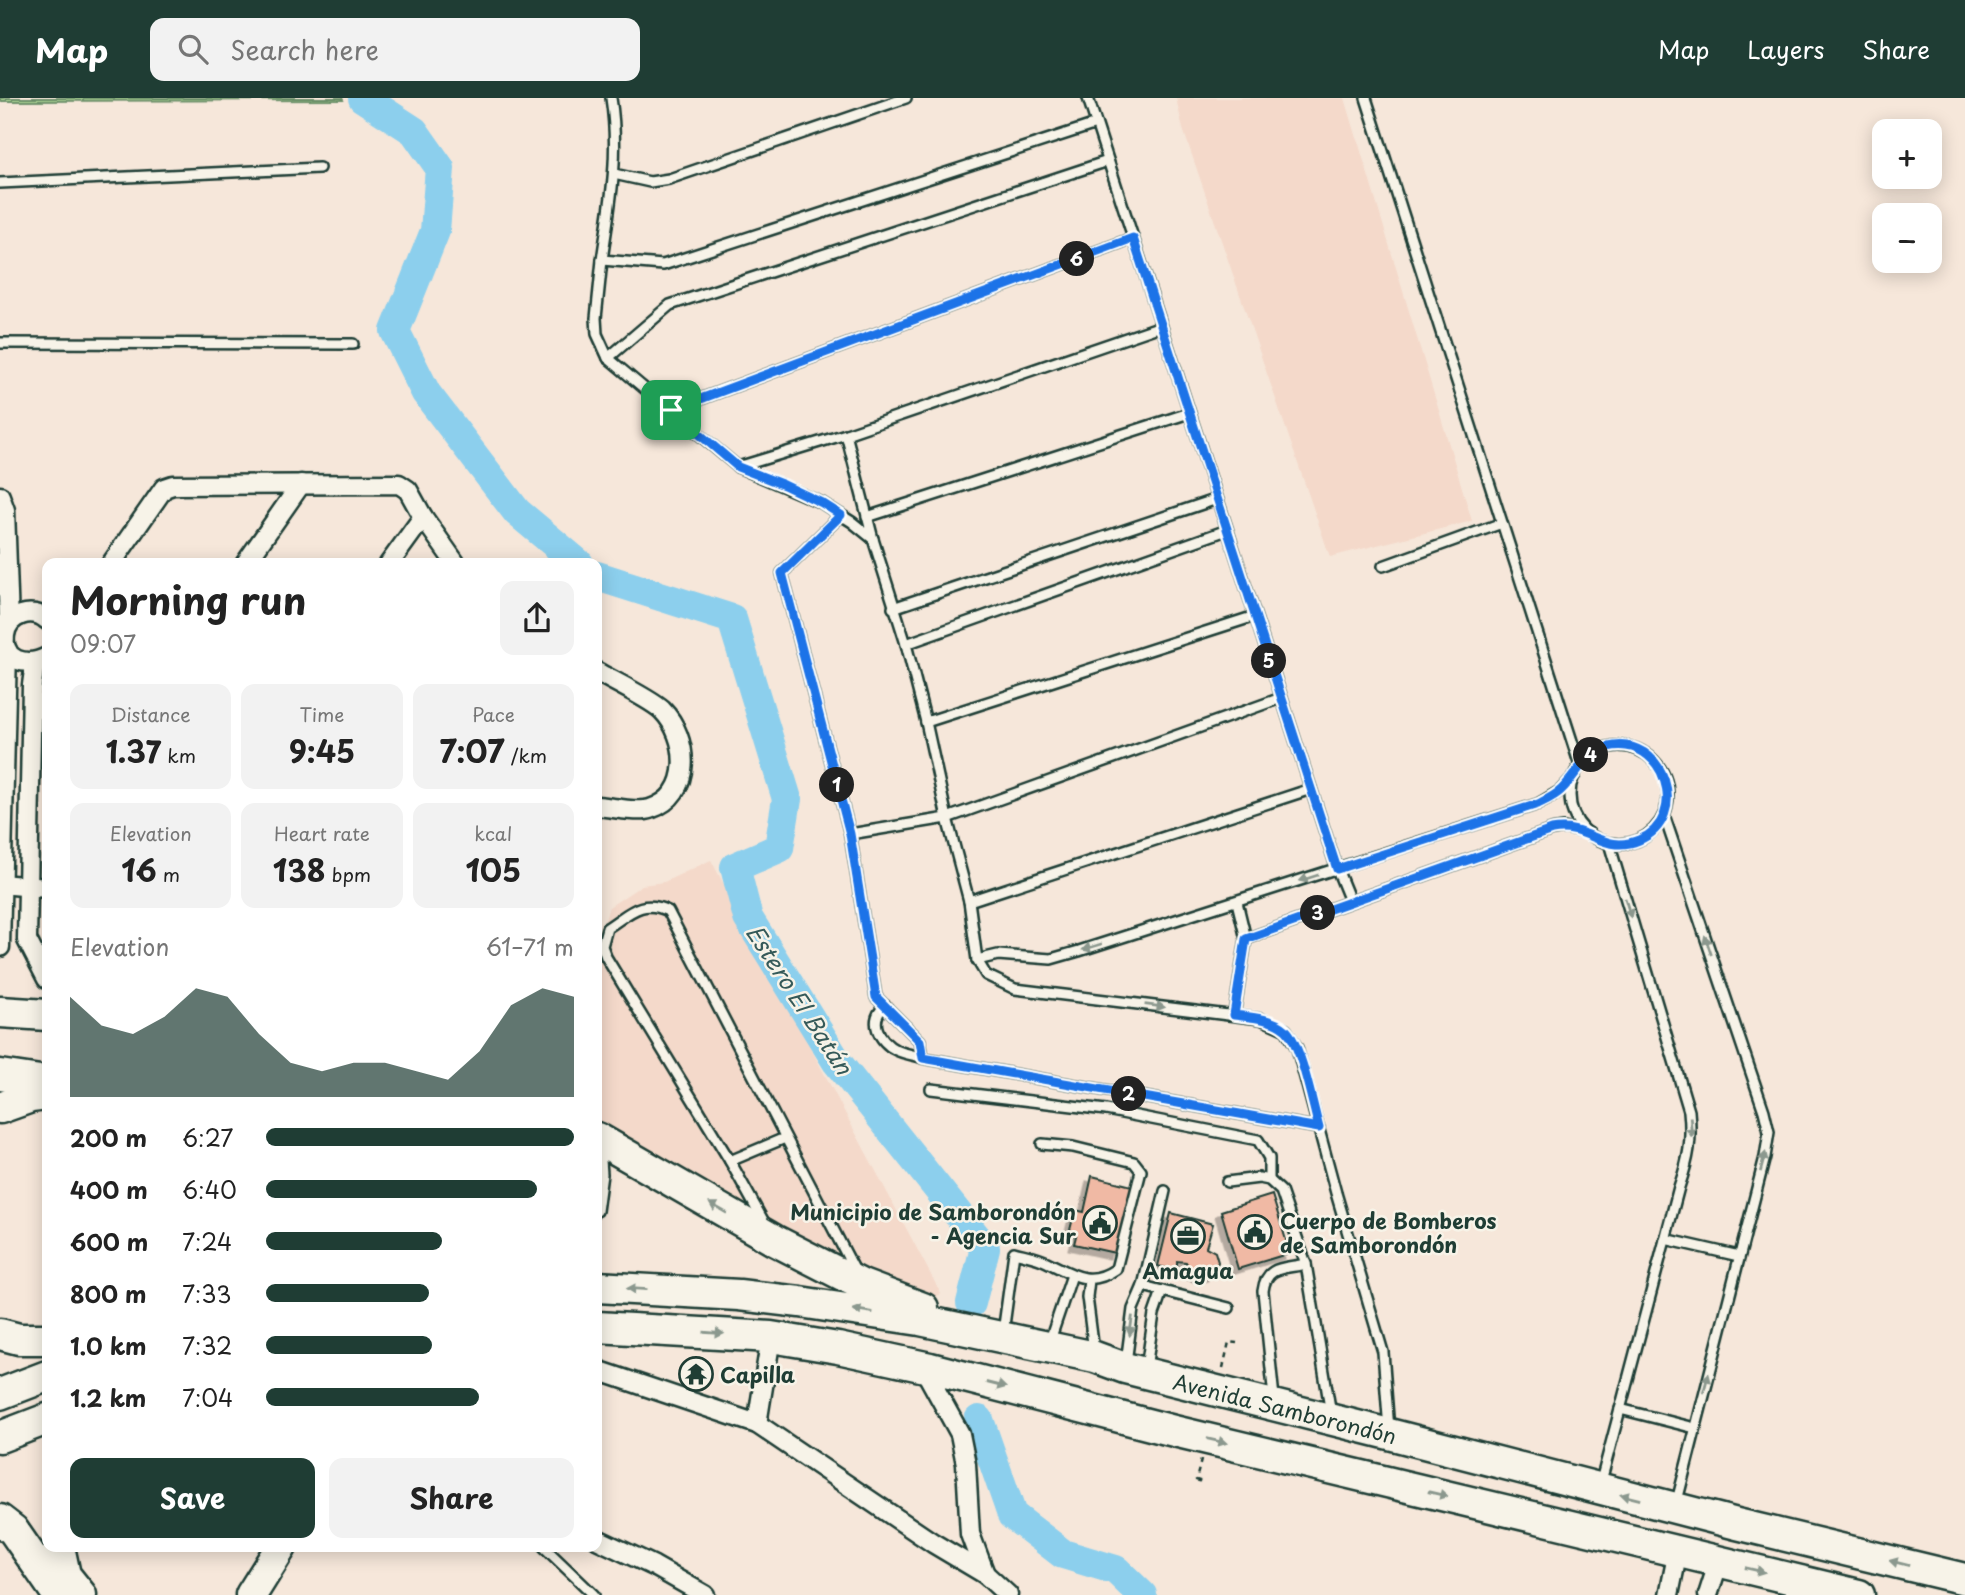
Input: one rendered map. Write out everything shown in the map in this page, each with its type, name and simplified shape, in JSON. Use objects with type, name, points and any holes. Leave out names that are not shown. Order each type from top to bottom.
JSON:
[{"type":"highway","points":[[0,1012],[42,1015]]},
{"type":"highway","points":[[0,1057],[42,1063]]},
{"type":"highway","points":[[0,1075],[42,1081]]},
{"type":"highway","points":[[0,1108],[42,1096]]},
{"type":"highway","points":[[602,1141],[774,1240],[862,1285],[1002,1339]]},
{"type":"highway","name":"Avenida Samborondón","points":[[602,1287],[739,1295],[800,1302],[920,1320],[1095,1357],[1135,1371],[1965,1579]]},
{"type":"highway","points":[[602,1327],[771,1337],[838,1348],[1859,1595]]},
{"type":"highway","points":[[0,1334],[19,1339],[42,1339]]},
{"type":"highway","points":[[0,1394],[42,1378]]},
{"type":"highway","points":[[1288,1408],[1305,1462]]},
{"type":"highway","points":[[0,1437],[42,1421]]},
{"type":"highway","points":[[0,1520],[13,1530],[58,1595]]},
{"type":"highway","points":[[60,1552],[65,1575],[81,1595]]},
{"type":"highway","points":[[251,1595],[278,1552]]},
{"type":"highway","points":[[276,1595],[291,1570],[297,1552]]},
{"type":"street","points":[[249,558],[301,484]]},
{"type":"street","points":[[115,558],[164,488],[173,485],[301,484],[399,484],[408,490],[452,558]]},
{"type":"street","points":[[0,496],[5,510],[9,622],[4,636],[7,650],[0,947]]},
{"type":"street","points":[[393,558],[423,517]]},
{"type":"street","points":[[9,622],[23,613],[42,616]]},
{"type":"street","points":[[7,650],[14,658],[24,663],[41,660],[32,685],[27,940],[42,969]]},
{"type":"street","points":[[602,675],[661,709],[677,732],[683,753],[680,782],[667,801],[649,810],[602,806]]},
{"type":"street","points":[[1,884],[42,888]]},
{"type":"street","points":[[757,1424],[771,1337]]},
{"type":"street","points":[[923,1367],[960,1434],[966,1464],[971,1534],[985,1574]]},
{"type":"street","points":[[602,1372],[757,1424],[985,1574],[1008,1595]]},
{"type":"street","points":[[602,1541],[654,1566],[705,1595]]},
{"type":"street","points":[[1668,1595],[1678,1551]]},
{"type":"street","points":[[1708,1595],[1719,1561]]},
{"type":"lane","points":[[611,98],[616,133],[614,174],[596,318],[597,334],[608,358],[738,467],[793,489],[841,515],[873,540]]},
{"type":"lane","points":[[614,174],[650,182],[669,179],[906,98]]},
{"type":"lane","points":[[1088,98],[1281,698],[1350,901]]},
{"type":"lane","points":[[1366,98],[1502,523],[1577,770],[1570,793],[1572,806],[1576,818],[1589,833]]},
{"type":"lane","points":[[602,260],[663,265],[1096,124]]},
{"type":"lane","points":[[608,358],[670,305],[1108,162]]},
{"type":"lane","points":[[0,183],[319,168]]},
{"type":"lane","points":[[671,410],[1133,238]]},
{"type":"lane","points":[[738,467],[846,434],[1161,326]]},
{"type":"lane","points":[[0,343],[353,344]]},
{"type":"lane","points":[[867,517],[1189,413]]},
{"type":"lane","points":[[846,434],[873,540],[906,644],[926,722],[969,901],[977,960],[986,975],[1016,989],[1261,1019],[1286,1030],[1297,1048],[1383,1352],[1390,1434]]},
{"type":"lane","points":[[894,608],[1217,499]]},
{"type":"lane","points":[[841,515],[782,573],[850,834],[876,997],[920,1041],[923,1058]]},
{"type":"lane","points":[[1383,566],[1502,523]]},
{"type":"lane","points":[[906,644],[1227,530]]},
{"type":"lane","points":[[926,722],[1255,616]]},
{"type":"lane","points":[[850,834],[947,818],[1281,698]]},
{"type":"lane","points":[[977,960],[998,956],[1051,960],[1538,804],[1560,791],[1596,751],[1608,747],[1620,746],[1645,753],[1662,771],[1668,796],[1664,815],[1653,831],[1643,839],[1630,843],[1609,843],[1589,833],[1564,828],[1552,830],[1246,939]]},
{"type":"lane","points":[[969,901],[1311,789]]},
{"type":"lane","points":[[1664,815],[1769,1132],[1765,1157],[1675,1508]]},
{"type":"lane","points":[[1599,1489],[1665,1238],[1688,1162],[1692,1138],[1689,1111],[1609,843]]},
{"type":"lane","points":[[1234,1015],[1246,939],[1237,902]]},
{"type":"lane","points":[[774,1240],[730,1161],[606,957],[602,946],[607,928],[639,907],[651,904],[668,911],[862,1285]]},
{"type":"lane","points":[[886,1006],[875,1020],[877,1031],[894,1049],[923,1058],[1319,1128]]},
{"type":"lane","points":[[931,1089],[1106,1110],[1258,1140],[1269,1158],[1269,1180]]},
{"type":"lane","points":[[730,1161],[786,1138]]},
{"type":"lane","points":[[1002,1339],[1014,1252],[1044,1260],[1072,1275],[1089,1280],[1116,1269],[1141,1171],[1134,1162],[1073,1147],[1042,1144]]},
{"type":"lane","points":[[1227,1182],[1259,1178],[1269,1180],[1281,1191],[1306,1264],[1332,1419]]},
{"type":"lane","points":[[1135,1371],[1133,1309],[1143,1286],[1165,1191]]},
{"type":"lane","points":[[1665,1238],[1739,1256]]},
{"type":"lane","points":[[1288,1408],[1263,1291],[1264,1278],[1270,1272],[1306,1264]]},
{"type":"lane","points":[[1048,1348],[1072,1275]]},
{"type":"lane","points":[[1089,1280],[1087,1297],[1095,1357]]},
{"type":"lane","points":[[1143,1286],[1229,1308]]},
{"type":"lane","points":[[1135,1371],[1162,1291]]},
{"type":"lane","points":[[1620,1409],[1695,1428]]},
{"type":"lane","points":[[549,1552],[594,1595]]},
{"type":"path","points":[[1217,1391],[1229,1342],[1237,1343]]},
{"type":"path","points":[[1196,1480],[1203,1482]]},
{"type":"shaded area","points":[[1176,98],[1345,98],[1472,521],[1330,557],[1183,129]]},
{"type":"shaded area","points":[[711,860],[941,1294],[929,1300],[696,1183],[602,1128],[602,930],[609,907],[642,885],[664,882]]},
{"type":"green space","points":[[0,98],[342,98],[343,100],[0,101]]},
{"type":"building","name":"Municipio de Samborondón - Agencia Sur","points":[[1092,1176],[1136,1187],[1123,1240],[1119,1239],[1115,1253],[1074,1244],[1076,1236],[1069,1234],[1075,1210],[1084,1212]]},
{"type":"building","name":"Cuerpo de Bomberos de Samborondón","points":[[1272,1195],[1290,1253],[1238,1269],[1221,1211]]},
{"type":"building","name":"Amagua","points":[[1171,1213],[1213,1224],[1206,1247],[1215,1252],[1218,1262],[1213,1275],[1202,1277],[1192,1274],[1186,1262],[1177,1261],[1177,1271],[1158,1266]]},
{"type":"waterway","name":"Estero El Batán","points":[[363,98],[414,131],[440,168],[435,231],[395,331],[426,393],[517,512],[572,558]]},
{"type":"waterway","name":"Estero El Batán","points":[[602,578],[732,619],[787,799],[779,848],[735,867],[748,918],[837,1062],[985,1248],[971,1303]]},
{"type":"waterway","name":"Estero El Batán","points":[[979,1420],[1012,1515],[1063,1554],[1116,1570],[1142,1595]]},
{"type":"place","name":"Municipio de Samborondón - Agencia Sur","points":[[1100,1223]]},
{"type":"place","name":"Cuerpo de Bomberos de Samborondón","points":[[1255,1232]]},
{"type":"place","name":"Amagua","points":[[1188,1236]]},
{"type":"place","name":"Capilla","points":[[696,1374]]},
{"type":"route","points":[[1133,238],[1337,869],[1538,804],[1560,791],[1586,759],[1596,751],[1608,747],[1633,748],[1655,761],[1667,784],[1666,809],[1661,821],[1643,839],[1618,845],[1576,829],[1552,830],[1246,939],[1234,1015],[1261,1019],[1286,1030],[1297,1048],[1319,1128],[923,1058],[920,1041],[876,997],[850,834],[782,573],[841,515],[784,485],[738,467],[671,410],[1133,238]]}]
